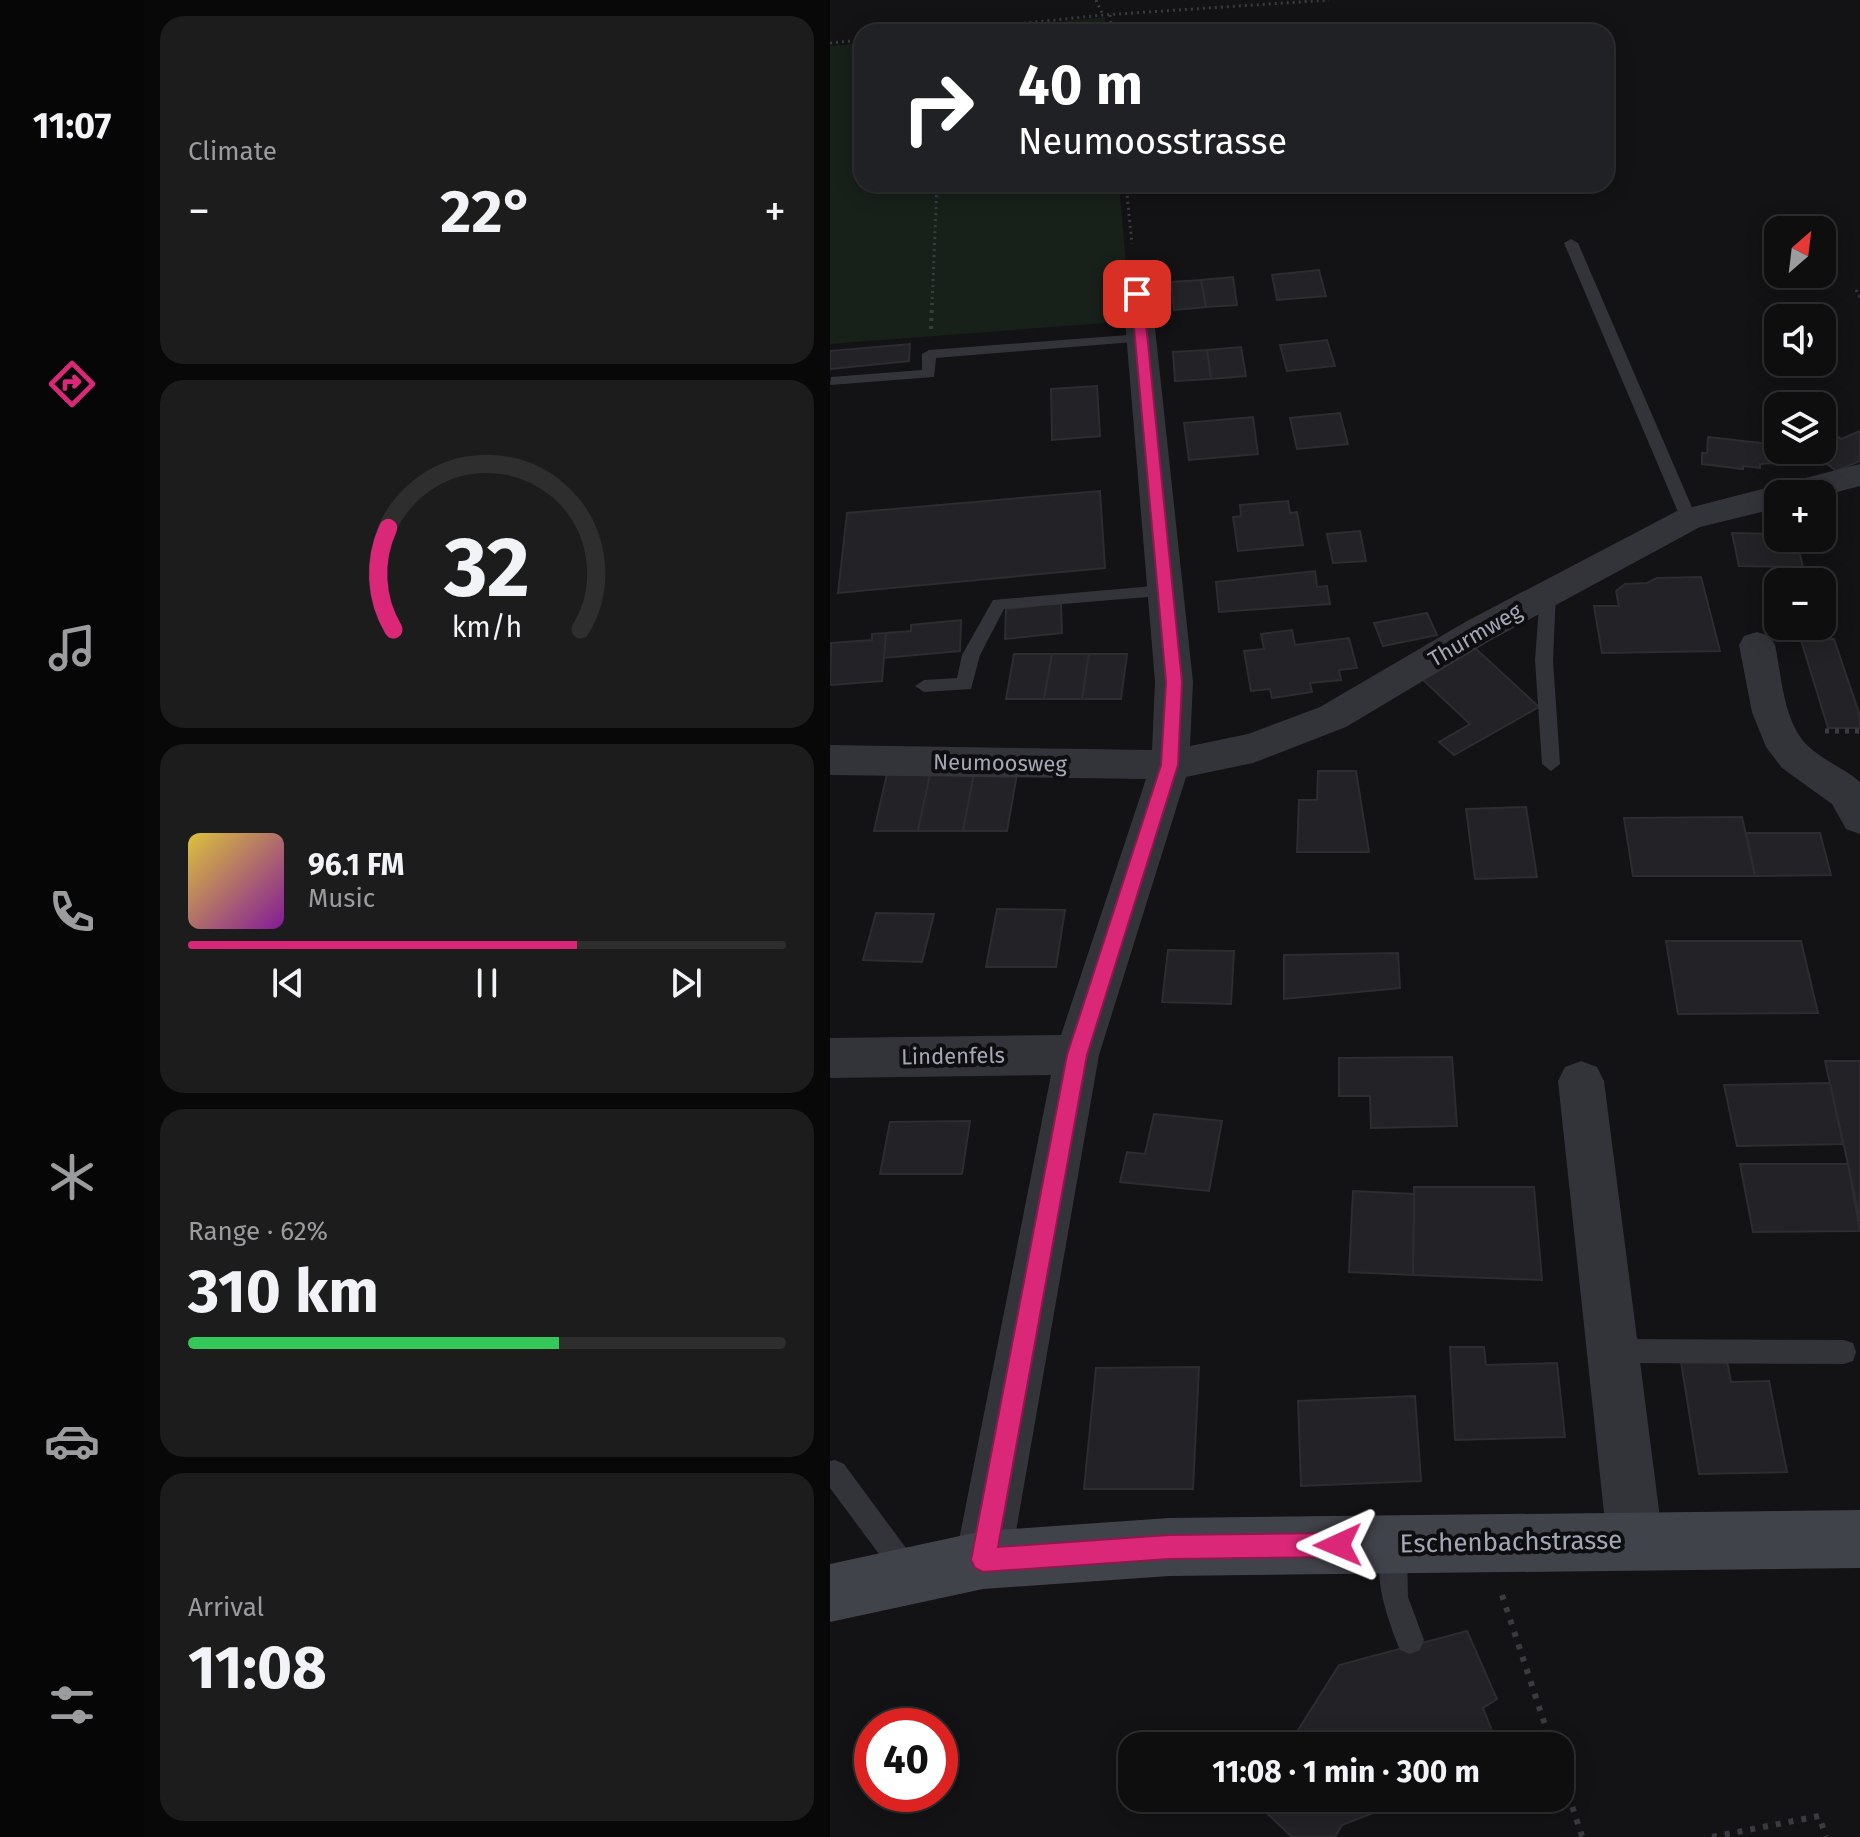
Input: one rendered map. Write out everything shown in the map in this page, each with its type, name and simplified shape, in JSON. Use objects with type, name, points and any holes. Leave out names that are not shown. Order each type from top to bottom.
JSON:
[{"type":"street","points":[[983,1560],[1077,1055],[1170,765],[1174,682],[1135,272]]},
{"type":"street","points":[[1836,482],[1860,475]]},
{"type":"street","name":"Thurmweg","points":[[1170,765],[1253,748],[1333,717],[1548,593],[1689,519],[1764,500]]},
{"type":"street","points":[[1757,645],[1778,734],[1796,758],[1845,789],[1855,801],[1860,818]]},
{"type":"street","name":"Neumoosweg","points":[[830,760],[1170,765]]},
{"type":"street","name":"Lindenfels","points":[[830,1058],[1077,1055]]},
{"type":"street","points":[[1581,1081],[1635,1541]]},
{"type":"street","name":"Eschenbachstrasse","points":[[830,1593],[983,1560],[1169,1547],[1860,1539]]},
{"type":"lane","points":[[1571,243],[1689,519]]},
{"type":"lane","points":[[831,381],[929,374],[929,354],[1141,338]]},
{"type":"lane","points":[[924,686],[965,684],[971,655],[999,604],[1165,591]]},
{"type":"lane","points":[[1548,593],[1544,660],[1551,764]]},
{"type":"lane","points":[[1614,1351],[1844,1352]]},
{"type":"lane","points":[[830,1474],[835,1473],[909,1574]]},
{"type":"lane","points":[[1394,1544],[1395,1597],[1410,1640]]},
{"type":"path","points":[[1096,0],[1103,15]]},
{"type":"path","points":[[1017,24],[1329,0]]},
{"type":"path","points":[[1110,15],[1111,24]]},
{"type":"path","points":[[830,43],[854,41]]},
{"type":"path","points":[[929,354],[937,192]]},
{"type":"path","points":[[1127,192],[1135,272]]},
{"type":"path","points":[[1502,1596],[1547,1732]]},
{"type":"path","points":[[1574,1812],[1582,1836],[1586,1837]]},
{"type":"path","points":[[1712,1837],[1819,1816],[1826,1837]]},
{"type":"shaded area","points":[[1105,17],[1105,24],[1042,24]]},
{"type":"shaded area","points":[[854,44],[854,192],[1120,192],[1131,321],[830,344],[830,46]]},
{"type":"building","points":[[1319,270],[1326,296],[1277,300],[1272,275]]},
{"type":"building","points":[[1233,277],[1237,305],[1206,307],[1201,280]]},
{"type":"building","points":[[1201,280],[1206,307],[1174,310],[1171,282]]},
{"type":"building","points":[[1327,340],[1335,366],[1287,371],[1280,345]]},
{"type":"building","points":[[910,344],[909,361],[830,369],[830,351]]},
{"type":"building","points":[[1241,347],[1246,376],[1211,379],[1207,350]]},
{"type":"building","points":[[1207,350],[1211,379],[1175,381],[1173,352]]},
{"type":"building","points":[[1097,386],[1100,436],[1052,440],[1051,389]]},
{"type":"building","points":[[1340,413],[1348,444],[1297,449],[1290,418]]},
{"type":"building","points":[[1253,417],[1258,454],[1189,460],[1184,423]]},
{"type":"building","points":[[1860,431],[1860,461],[1836,471],[1827,464],[1836,464],[1836,435],[1841,439]]},
{"type":"building","points":[[1708,437],[1764,443],[1764,464],[1760,464],[1760,468],[1743,466],[1743,469],[1702,464],[1702,453],[1707,453]]},
{"type":"building","points":[[1100,491],[1105,568],[838,593],[847,513]]},
{"type":"building","points":[[1288,501],[1290,513],[1297,512],[1303,545],[1238,551],[1233,517],[1241,516],[1240,505]]},
{"type":"building","points":[[1360,531],[1366,561],[1333,563],[1327,534]]},
{"type":"building","points":[[1732,533],[1764,534],[1764,552],[1799,552],[1803,567],[1739,566]]},
{"type":"building","points":[[1315,571],[1317,587],[1327,586],[1330,604],[1219,612],[1216,582]]},
{"type":"building","points":[[1701,577],[1720,651],[1602,653],[1594,606],[1619,606],[1616,591],[1625,584],[1647,583],[1657,578]]},
{"type":"building","points":[[1061,603],[1062,633],[1005,639],[1006,609]]},
{"type":"building","points":[[1427,613],[1437,635],[1383,646],[1374,623]]},
{"type":"building","points":[[961,620],[960,651],[883,658],[886,633],[911,631],[911,625]]},
{"type":"building","points":[[1292,630],[1295,645],[1349,638],[1357,668],[1339,670],[1341,680],[1310,683],[1312,692],[1272,698],[1270,689],[1251,691],[1244,651],[1264,649],[1261,634]]},
{"type":"building","points":[[886,633],[882,681],[830,685],[831,643],[872,640],[872,634]]},
{"type":"building","points":[[1801,640],[1834,640],[1860,716],[1860,728],[1828,728]]},
{"type":"building","points":[[1474,647],[1539,707],[1454,755],[1439,742],[1470,724],[1420,677]]},
{"type":"building","points":[[1014,654],[1052,654],[1044,699],[1006,699]]},
{"type":"building","points":[[1052,654],[1089,654],[1082,699],[1044,699]]},
{"type":"building","points":[[1089,654],[1127,654],[1121,699],[1082,699]]},
{"type":"building","points":[[1318,771],[1356,771],[1369,852],[1297,852],[1299,800],[1317,800]]},
{"type":"building","points":[[887,774],[930,774],[918,831],[874,831]]},
{"type":"building","points":[[930,774],[974,774],[963,831],[918,831]]},
{"type":"building","points":[[974,774],[1017,774],[1007,831],[963,831]]},
{"type":"building","points":[[1526,807],[1537,877],[1475,879],[1466,809]]},
{"type":"building","points":[[1742,817],[1755,876],[1633,876],[1624,818]]},
{"type":"building","points":[[1746,833],[1820,833],[1831,875],[1755,876]]},
{"type":"building","points":[[997,909],[1065,910],[1056,967],[986,967]]},
{"type":"building","points":[[876,913],[934,914],[922,962],[863,960]]},
{"type":"building","points":[[1666,941],[1801,941],[1818,1013],[1678,1014]]},
{"type":"building","points":[[1168,950],[1234,951],[1231,1004],[1162,1002]]},
{"type":"building","points":[[1398,953],[1400,988],[1284,999],[1284,955]]},
{"type":"building","points":[[1452,1057],[1457,1126],[1371,1128],[1370,1096],[1339,1096],[1339,1058]]},
{"type":"building","points":[[1825,1061],[1860,1061],[1860,1221],[1848,1164]]},
{"type":"building","points":[[1830,1083],[1843,1144],[1737,1146],[1724,1085]]},
{"type":"building","points":[[1154,1114],[1222,1121],[1209,1191],[1120,1182],[1127,1152],[1145,1154]]},
{"type":"building","points":[[970,1121],[962,1174],[880,1174],[890,1122]]},
{"type":"building","points":[[1740,1164],[1848,1164],[1860,1231],[1753,1232]]},
{"type":"building","points":[[1414,1187],[1534,1187],[1542,1280],[1413,1275]]},
{"type":"building","points":[[1353,1191],[1414,1194],[1413,1275],[1349,1272]]},
{"type":"building","points":[[1450,1347],[1484,1347],[1486,1365],[1557,1363],[1565,1437],[1455,1440]]},
{"type":"building","points":[[1727,1361],[1731,1382],[1769,1381],[1787,1472],[1699,1474],[1681,1362]]},
{"type":"building","points":[[1199,1367],[1193,1489],[1084,1489],[1096,1368]]},
{"type":"building","points":[[1415,1396],[1421,1481],[1301,1486],[1298,1401]]},
{"type":"building","points":[[1467,1631],[1497,1699],[1483,1708],[1492,1732],[1297,1732],[1339,1665]]},
{"type":"building","points":[[1266,1812],[1375,1812],[1342,1825],[1335,1837],[1292,1837]]},
{"type":"route","points":[[1137,294],[1174,682],[1170,765],[1077,1055],[983,1560],[1169,1547],[1338,1545]]}]
